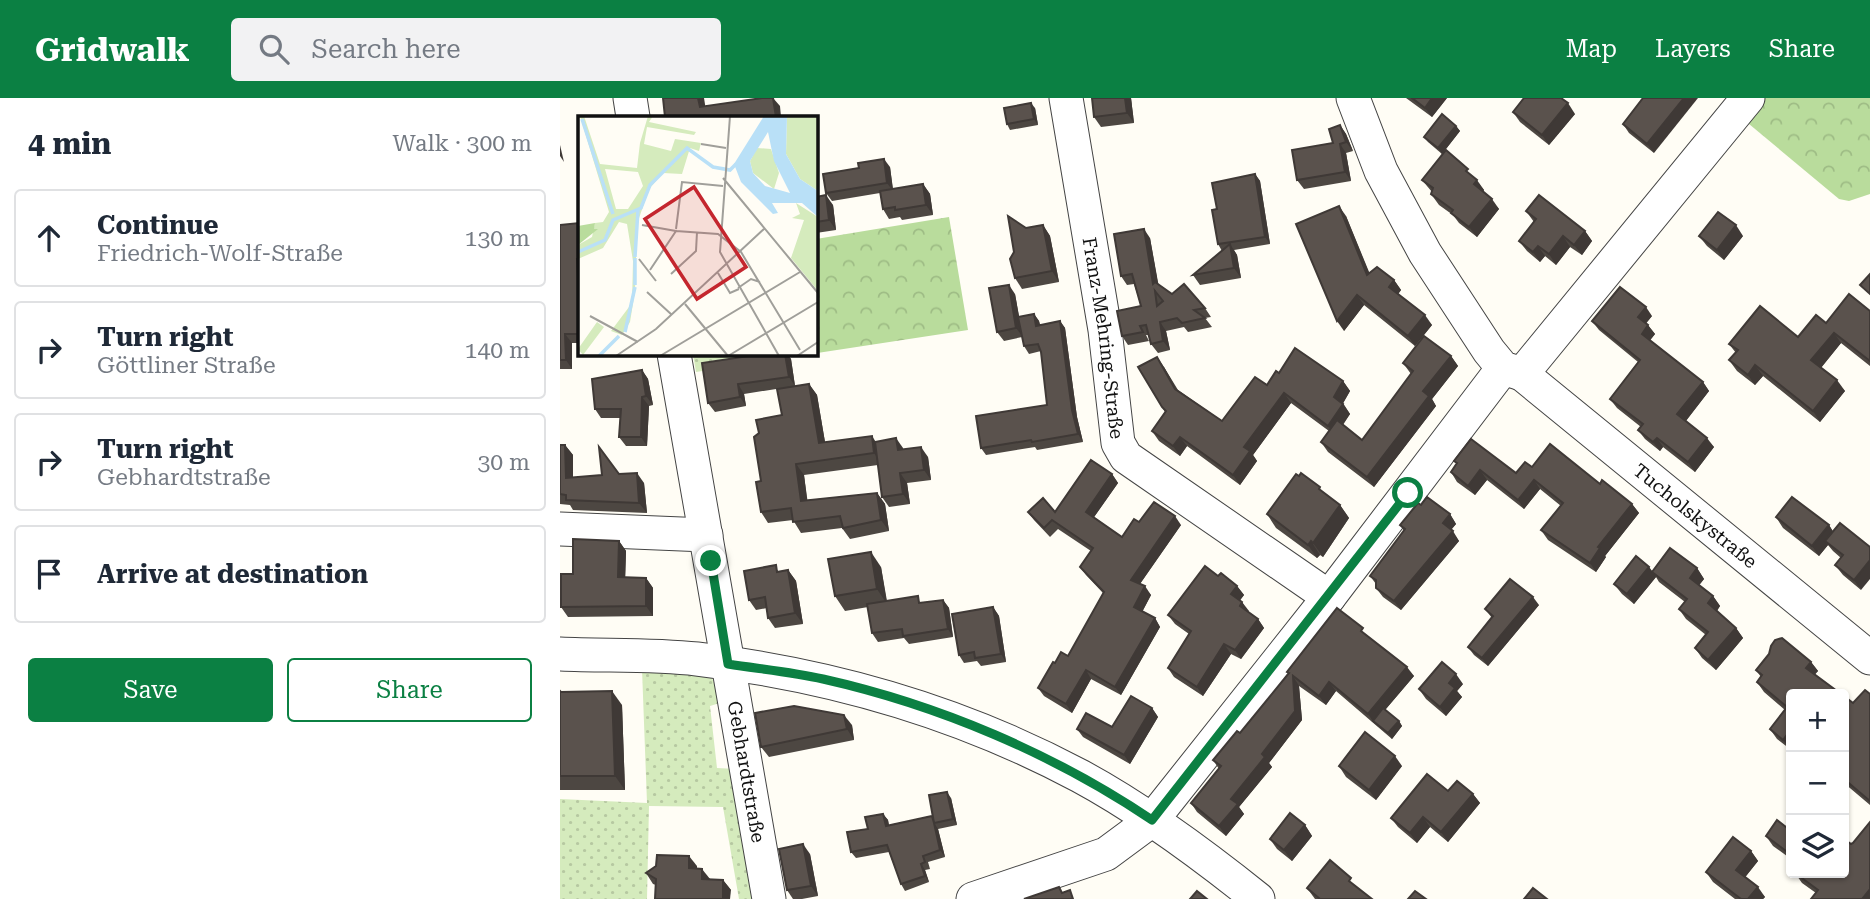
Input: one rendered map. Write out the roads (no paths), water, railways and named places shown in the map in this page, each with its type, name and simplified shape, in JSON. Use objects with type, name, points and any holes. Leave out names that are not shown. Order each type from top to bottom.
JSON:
[{"type":"street","points":[[630,98],[634,116]]},
{"type":"street","name":"Franz-Mehring-Straße","points":[[1066,98],[1105,330],[1118,443],[1126,457],[1329,597]]},
{"type":"street","name":"Tucholskystraße","points":[[1353,98],[1381,171],[1406,219],[1482,341],[1513,371],[1870,658]]},
{"type":"street","points":[[973,899],[1106,854],[1152,820],[1513,371],[1748,98]]},
{"type":"street","name":"Gebhardtstraße","points":[[674,355],[769,899]]},
{"type":"street","points":[[560,529],[706,535]]},
{"type":"street","points":[[560,654],[695,659],[728,664],[823,679],[936,711],[1080,776],[1152,820],[1258,899]]}]
